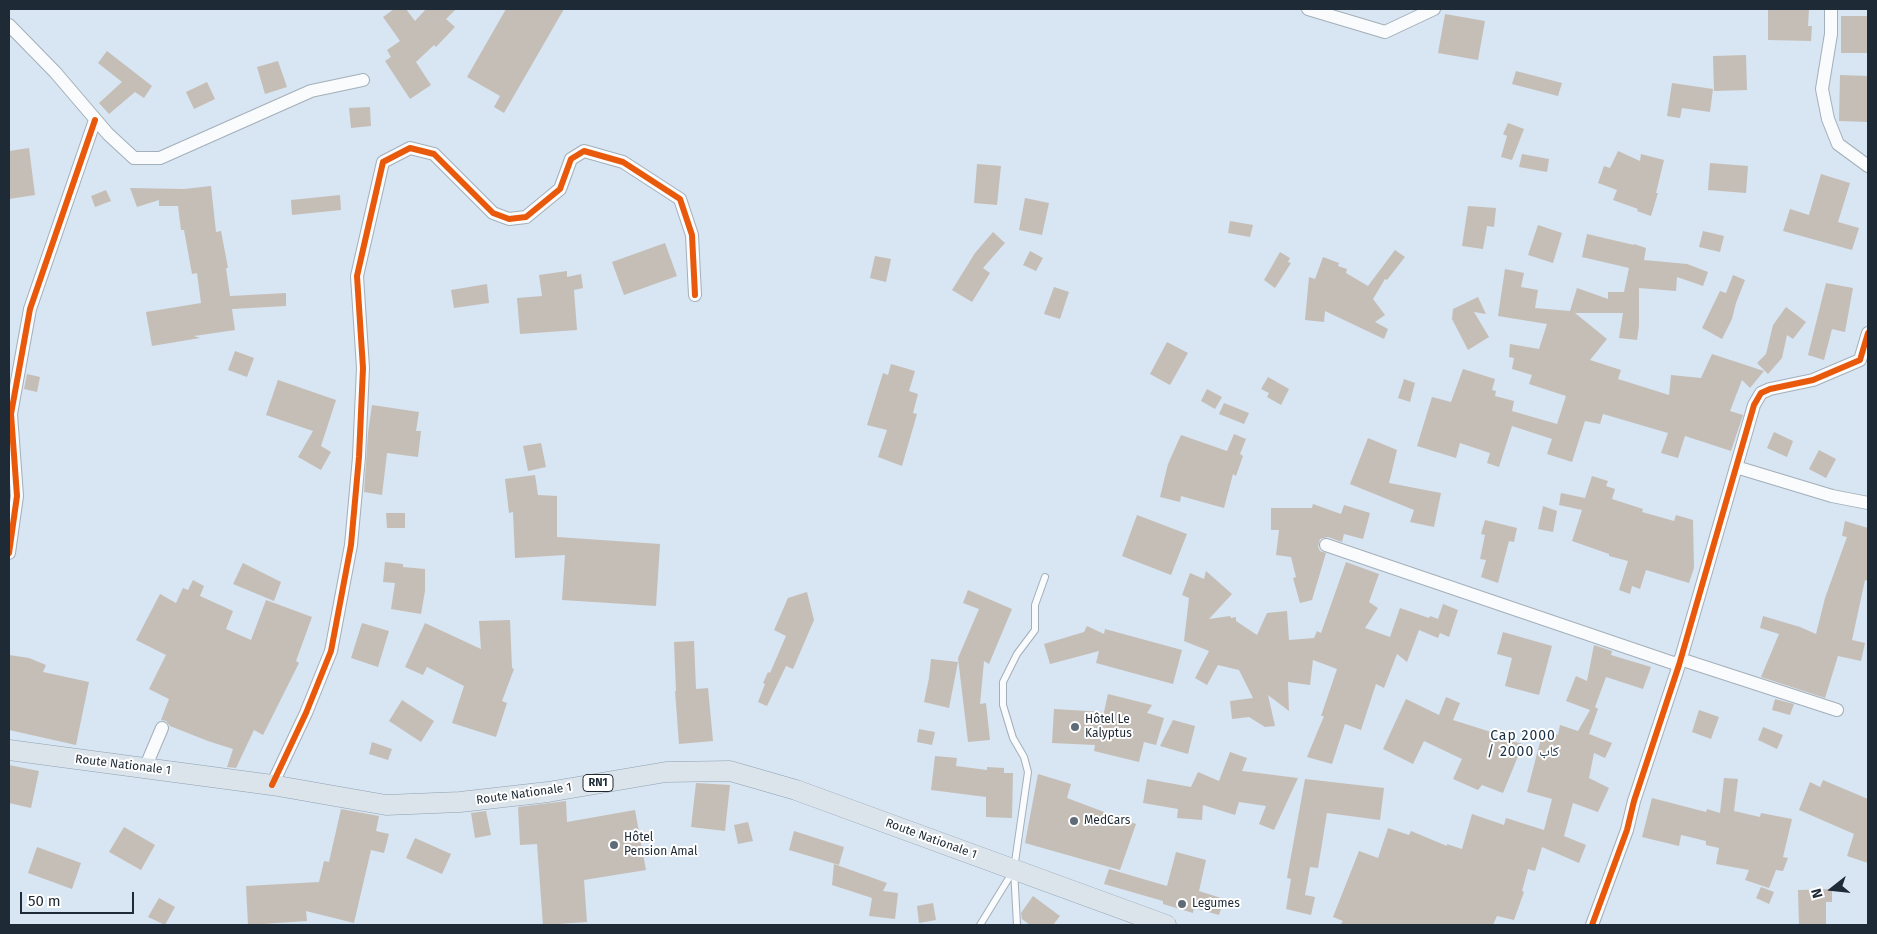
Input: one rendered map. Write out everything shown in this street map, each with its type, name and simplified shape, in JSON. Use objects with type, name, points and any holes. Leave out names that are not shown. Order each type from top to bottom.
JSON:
[{"type":"main road","name":"Route Nationale 1","points":[[9,750],[272,785],[386,806],[460,802],[548,792],[666,772],[730,772],[796,790],[1166,925]]},
{"type":"street","points":[[1308,9],[1385,32],[1434,9]]},
{"type":"street","points":[[1831,9],[1831,34],[1822,89],[1828,119],[1838,144],[1868,166]]},
{"type":"street","points":[[9,25],[55,72],[108,134],[134,158],[160,158],[311,91],[363,80]]},
{"type":"street","points":[[9,553],[17,496],[11,414],[30,309],[96,120]]},
{"type":"street","points":[[272,785],[306,713],[331,651],[351,545],[359,457],[363,368],[357,276],[371,207],[383,162],[410,148],[434,154],[493,213],[509,219],[526,217],[560,189],[571,159],[584,151],[623,162],[680,199],[692,235],[695,295]]},
{"type":"street","points":[[1592,925],[1627,830],[1634,801],[1680,662],[1754,405],[1761,393],[1770,389],[1813,380],[1860,360],[1868,333]]},
{"type":"street","points":[[1736,467],[1832,496],[1868,504]]},
{"type":"street","points":[[1326,545],[1680,662],[1837,710]]},
{"type":"street","points":[[145,768],[162,728]]},
{"type":"lane","points":[[1017,925],[1014,869],[1028,772],[1024,757],[1013,738],[1003,705],[1003,682],[1017,654],[1034,630],[1035,604],[1045,577]]},
{"type":"lane","points":[[980,925],[1014,869]]},
{"type":"building","points":[[394,9],[406,9],[415,21],[426,9],[456,9],[446,19],[455,27],[436,47],[434,45],[416,62],[431,85],[410,99],[385,61],[391,57],[387,50],[400,41],[383,17]]},
{"type":"building","points":[[506,9],[564,9],[504,113],[494,107],[500,96],[467,77]]},
{"type":"building","points":[[1768,9],[1809,9],[1808,26],[1812,26],[1811,41],[1768,40]]},
{"type":"building","points":[[1445,14],[1485,21],[1478,60],[1438,53]]},
{"type":"building","points":[[1841,16],[1868,16],[1868,53],[1841,53]]},
{"type":"building","points":[[107,51],[152,86],[144,98],[135,92],[109,114],[99,103],[122,82],[98,63]]},
{"type":"building","points":[[1746,55],[1747,90],[1714,91],[1713,56]]},
{"type":"building","points":[[278,61],[287,87],[265,94],[257,67]]},
{"type":"building","points":[[1516,71],[1562,83],[1558,96],[1512,84]]},
{"type":"building","points":[[1840,75],[1868,76],[1868,122],[1839,121]]},
{"type":"building","points":[[207,82],[215,99],[194,109],[186,92]]},
{"type":"building","points":[[1672,83],[1713,89],[1710,112],[1682,108],[1680,118],[1667,116]]},
{"type":"building","points":[[370,107],[371,126],[351,128],[349,108]]},
{"type":"building","points":[[1508,123],[1524,129],[1512,160],[1501,157],[1507,136],[1503,134]]},
{"type":"building","points":[[29,148],[35,195],[9,199],[9,151]]},
{"type":"building","points":[[1618,151],[1640,161],[1641,154],[1664,160],[1656,193],[1658,193],[1651,216],[1613,200],[1617,190],[1598,183],[1604,166],[1610,168]]},
{"type":"building","points":[[1522,154],[1549,159],[1547,172],[1519,167]]},
{"type":"building","points":[[1710,163],[1748,166],[1746,193],[1708,190]]},
{"type":"building","points":[[977,164],[1001,166],[997,205],[974,203]]},
{"type":"building","points":[[1821,174],[1850,183],[1838,222],[1859,228],[1852,250],[1783,231],[1790,209],[1809,215]]},
{"type":"building","points":[[211,186],[216,232],[221,231],[228,268],[226,268],[230,296],[286,293],[286,306],[232,309],[235,330],[194,336],[200,338],[152,346],[146,312],[201,303],[197,273],[192,274],[184,230],[181,230],[178,206],[159,206],[159,200],[137,207],[130,188],[184,189]]},
{"type":"building","points":[[106,190],[111,201],[95,207],[91,196]]},
{"type":"building","points":[[340,195],[341,210],[292,215],[291,200]]},
{"type":"building","points":[[1025,198],[1049,203],[1042,235],[1019,230]]},
{"type":"building","points":[[1468,206],[1496,208],[1494,227],[1487,226],[1483,249],[1462,246]]},
{"type":"building","points":[[1230,221],[1253,225],[1250,237],[1228,233]]},
{"type":"building","points":[[1538,225],[1562,233],[1553,263],[1528,255]]},
{"type":"building","points":[[1703,231],[1724,236],[1720,252],[1699,247]]},
{"type":"building","points":[[993,232],[1005,243],[983,268],[990,273],[972,302],[952,290],[975,253]]},
{"type":"building","points":[[1587,234],[1646,248],[1644,260],[1687,264],[1708,272],[1703,286],[1677,277],[1676,291],[1639,288],[1637,340],[1619,338],[1623,313],[1575,313],[1607,339],[1590,360],[1621,370],[1618,379],[1669,395],[1671,375],[1701,378],[1712,354],[1764,371],[1750,388],[1742,380],[1730,411],[1743,415],[1731,451],[1685,436],[1678,458],[1661,453],[1668,433],[1603,414],[1600,424],[1585,421],[1572,462],[1547,454],[1552,439],[1512,426],[1499,467],[1487,463],[1490,453],[1460,443],[1456,458],[1417,446],[1432,397],[1451,402],[1463,369],[1495,379],[1492,390],[1496,391],[1495,396],[1514,401],[1512,411],[1557,424],[1566,396],[1529,384],[1532,375],[1512,369],[1514,358],[1509,357],[1510,344],[1539,349],[1547,324],[1498,316],[1505,269],[1524,273],[1521,287],[1538,290],[1535,308],[1570,311],[1577,288],[1608,299],[1608,292],[1624,292],[1629,268],[1582,257]]},
{"type":"building","points":[[665,243],[677,276],[624,295],[612,262]]},
{"type":"building","points":[[1395,250],[1405,257],[1387,280],[1385,279],[1373,299],[1385,315],[1375,322],[1388,329],[1384,339],[1325,311],[1324,322],[1305,320],[1309,277],[1315,279],[1323,257],[1339,263],[1338,266],[1347,269],[1346,273],[1368,286]]},
{"type":"building","points":[[1030,251],[1043,258],[1036,271],[1023,265]]},
{"type":"building","points":[[1280,252],[1290,258],[1288,262],[1291,263],[1275,288],[1264,280]]},
{"type":"building","points":[[875,256],[891,259],[886,282],[870,278]]},
{"type":"building","points":[[567,271],[567,277],[581,274],[583,288],[574,290],[577,330],[520,334],[517,298],[542,296],[539,275]]},
{"type":"building","points":[[1733,275],[1745,280],[1732,319],[1722,339],[1702,328],[1720,291],[1726,293]]},
{"type":"building","points":[[1826,283],[1853,288],[1845,332],[1832,329],[1824,360],[1808,355]]},
{"type":"building","points":[[487,284],[489,303],[454,308],[451,290]]},
{"type":"building","points":[[1054,287],[1069,292],[1060,319],[1044,314]]},
{"type":"building","points":[[1478,297],[1486,314],[1474,312],[1489,337],[1468,350],[1452,319],[1453,309]]},
{"type":"building","points":[[1786,307],[1806,322],[1793,339],[1787,335],[1782,358],[1768,374],[1757,363],[1766,354],[1773,325]]},
{"type":"building","points":[[1167,342],[1188,353],[1170,385],[1150,374]]},
{"type":"building","points":[[235,351],[254,358],[247,377],[228,370]]},
{"type":"building","points":[[891,364],[915,371],[909,391],[918,394],[913,413],[917,414],[902,466],[878,457],[887,430],[867,425],[883,373],[888,375]]},
{"type":"building","points":[[27,374],[40,377],[37,392],[24,389]]},
{"type":"building","points":[[1268,377],[1289,389],[1281,405],[1267,397],[1269,393],[1261,389]]},
{"type":"building","points":[[1404,379],[1415,383],[1410,402],[1398,398]]},
{"type":"building","points":[[278,380],[336,400],[321,446],[331,452],[321,470],[298,457],[313,431],[266,415]]},
{"type":"building","points":[[1207,389],[1222,397],[1215,409],[1201,401]]},
{"type":"building","points":[[1224,403],[1249,413],[1244,424],[1219,414]]},
{"type":"building","points":[[372,405],[419,412],[416,431],[421,431],[418,457],[387,453],[382,495],[364,492]]},
{"type":"building","points":[[1774,432],[1793,441],[1787,457],[1767,448]]},
{"type":"building","points":[[1234,434],[1246,439],[1240,454],[1243,456],[1236,476],[1233,474],[1224,508],[1181,496],[1180,502],[1160,497],[1168,464],[1181,435],[1227,451]]},
{"type":"building","points":[[1368,438],[1397,450],[1389,483],[1441,493],[1434,527],[1410,522],[1414,510],[1350,484]]},
{"type":"building","points":[[541,443],[546,467],[528,471],[523,446]]},
{"type":"building","points":[[1819,450],[1836,459],[1826,478],[1809,469]]},
{"type":"building","points":[[535,475],[538,495],[557,496],[557,537],[660,544],[656,606],[562,600],[565,555],[515,558],[513,512],[509,513],[505,479]]},
{"type":"building","points":[[1592,476],[1608,481],[1606,486],[1615,489],[1612,499],[1643,509],[1642,512],[1674,521],[1676,515],[1693,520],[1694,568],[1689,583],[1646,570],[1640,589],[1632,586],[1630,594],[1619,590],[1628,561],[1609,556],[1609,554],[1572,541],[1582,510],[1559,505],[1561,493],[1585,498]]},
{"type":"building","points":[[1313,504],[1341,514],[1344,505],[1370,513],[1363,539],[1344,534],[1342,542],[1328,537],[1320,539],[1318,547],[1320,551],[1326,553],[1312,600],[1300,603],[1293,578],[1296,577],[1291,557],[1276,555],[1279,530],[1271,530],[1271,508],[1312,508]]},
{"type":"building","points":[[1543,506],[1557,511],[1553,532],[1538,529]]},
{"type":"building","points":[[386,513],[405,513],[405,528],[387,528]]},
{"type":"building","points":[[1137,515],[1187,534],[1171,575],[1122,556]]},
{"type":"building","points":[[1485,520],[1517,528],[1514,542],[1509,541],[1498,583],[1481,577],[1486,560],[1480,559],[1485,535],[1481,534]]},
{"type":"building","points":[[1845,521],[1868,528],[1868,581],[1865,580],[1852,640],[1865,643],[1861,661],[1838,656],[1825,698],[1761,677],[1779,634],[1760,628],[1763,616],[1816,634],[1825,598],[1847,537],[1842,536]]},
{"type":"building","points":[[385,562],[403,564],[403,567],[425,569],[425,591],[421,614],[391,609],[395,583],[383,582]]},
{"type":"building","points":[[1346,562],[1379,574],[1369,602],[1378,608],[1365,628],[1390,637],[1400,608],[1429,618],[1430,616],[1438,619],[1443,604],[1458,610],[1449,637],[1440,633],[1438,638],[1419,630],[1407,662],[1397,654],[1384,688],[1376,684],[1361,730],[1345,724],[1332,764],[1307,757],[1324,716],[1321,716],[1337,669],[1313,660],[1310,685],[1288,682],[1289,711],[1268,695],[1275,726],[1265,727],[1249,717],[1232,719],[1230,701],[1253,698],[1239,670],[1218,665],[1207,685],[1195,678],[1209,651],[1184,641],[1189,598],[1182,595],[1190,573],[1204,579],[1206,571],[1232,594],[1209,619],[1236,617],[1236,621],[1257,635],[1267,613],[1287,611],[1289,640],[1314,638],[1317,631],[1321,633]]},
{"type":"building","points":[[243,563],[281,582],[274,601],[233,584]]},
{"type":"building","points":[[193,580],[204,586],[200,596],[233,611],[226,629],[251,640],[266,600],[312,617],[296,661],[299,663],[263,735],[254,730],[236,768],[227,767],[233,749],[170,726],[166,721],[161,720],[169,699],[149,689],[166,655],[136,640],[160,594],[176,603],[183,588],[188,590]]},
{"type":"building","points":[[968,590],[1012,609],[989,664],[984,661],[980,704],[986,703],[990,740],[968,742],[958,658],[979,609],[963,603]]},
{"type":"building","points":[[807,592],[814,620],[793,669],[786,666],[767,706],[758,702],[765,684],[763,683],[768,672],[770,673],[786,636],[774,630],[788,598]]},
{"type":"building","points":[[510,620],[512,668],[514,669],[502,701],[507,703],[496,737],[452,723],[464,686],[427,667],[423,675],[405,667],[425,623],[481,649],[479,621]]},
{"type":"building","points":[[362,623],[389,631],[378,667],[351,658]]},
{"type":"building","points":[[1087,626],[1104,634],[1105,629],[1182,650],[1173,684],[1096,663],[1099,651],[1050,664],[1044,644],[1084,632]]},
{"type":"building","points":[[1503,632],[1552,646],[1539,695],[1505,686],[1512,658],[1497,654]]},
{"type":"building","points":[[694,641],[696,689],[708,688],[713,741],[679,744],[674,642]]},
{"type":"building","points":[[1594,645],[1612,651],[1611,655],[1651,667],[1643,689],[1606,677],[1595,707],[1598,709],[1589,734],[1612,743],[1605,758],[1594,753],[1589,778],[1609,788],[1598,812],[1573,803],[1564,836],[1586,845],[1579,863],[1542,847],[1535,871],[1528,869],[1522,891],[1524,892],[1514,920],[1497,916],[1493,925],[1340,925],[1343,921],[1333,917],[1359,851],[1378,858],[1388,828],[1409,835],[1411,831],[1447,846],[1447,844],[1462,849],[1472,814],[1504,825],[1506,818],[1544,830],[1552,799],[1527,792],[1543,731],[1558,735],[1560,725],[1578,731],[1590,710],[1566,701],[1576,676],[1587,681]]},
{"type":"building","points":[[9,655],[29,658],[46,665],[43,672],[89,682],[76,745],[9,730]]},
{"type":"building","points":[[931,659],[958,662],[949,708],[924,702]]},
{"type":"building","points":[[1108,694],[1152,705],[1147,713],[1164,718],[1156,745],[1144,742],[1139,762],[1094,751],[1095,745],[1052,743],[1054,709],[1104,712]]},
{"type":"building","points":[[1446,697],[1460,703],[1453,720],[1491,732],[1490,735],[1523,744],[1503,793],[1482,785],[1478,790],[1453,779],[1462,759],[1424,741],[1413,764],[1383,749],[1406,699],[1439,715]]},
{"type":"building","points":[[1775,699],[1794,704],[1790,715],[1772,710]]},
{"type":"building","points":[[402,700],[434,721],[421,742],[389,721]]},
{"type":"building","points":[[1699,710],[1719,717],[1711,739],[1692,732]]},
{"type":"building","points":[[1173,720],[1195,726],[1188,754],[1160,746]]},
{"type":"building","points":[[1763,727],[1783,735],[1777,749],[1758,740]]},
{"type":"building","points":[[919,729],[935,732],[932,745],[917,742]]},
{"type":"building","points":[[372,742],[392,749],[388,760],[369,754]]},
{"type":"building","points":[[1230,752],[1247,758],[1242,771],[1298,778],[1274,830],[1259,824],[1266,806],[1239,802],[1235,815],[1203,805],[1202,820],[1177,818],[1178,809],[1143,803],[1147,779],[1191,787],[1198,772],[1219,781]]},
{"type":"building","points":[[935,756],[957,758],[956,766],[987,770],[987,767],[1004,768],[1004,773],[1013,773],[1012,818],[986,817],[986,797],[931,790]]},
{"type":"building","points":[[9,765],[39,771],[31,808],[9,803]]},
{"type":"building","name":"MedCars","points":[[1038,774],[1071,784],[1067,798],[1136,824],[1120,870],[1025,843]]},
{"type":"building","points":[[1724,778],[1738,779],[1734,811],[1760,817],[1761,813],[1792,819],[1783,857],[1788,858],[1783,871],[1776,870],[1769,888],[1745,880],[1749,870],[1716,864],[1719,848],[1706,845],[1706,841],[1681,835],[1679,846],[1642,837],[1652,798],[1706,812],[1707,809],[1720,813]]},
{"type":"building","points":[[1305,779],[1384,788],[1380,820],[1327,813],[1318,868],[1310,867],[1305,895],[1315,897],[1311,915],[1286,909],[1291,879],[1287,878]]},
{"type":"building","points":[[1823,780],[1868,799],[1868,863],[1847,856],[1854,834],[1799,810],[1810,782],[1820,787]]},
{"type":"building","points":[[696,783],[730,785],[725,831],[691,827]]},
{"type":"building","points":[[566,801],[567,822],[635,810],[646,870],[584,880],[587,922],[543,925],[537,844],[520,845],[518,807]]},
{"type":"building","points":[[341,809],[379,816],[376,831],[389,834],[384,853],[371,850],[354,923],[306,911],[307,921],[248,925],[246,886],[319,882],[324,861],[329,862]]},
{"type":"building","points":[[486,811],[491,835],[475,838],[471,813]]},
{"type":"building","points":[[748,822],[753,841],[738,844],[734,825]]},
{"type":"building","points":[[124,827],[155,845],[141,870],[109,852]]},
{"type":"building","points":[[794,831],[844,847],[839,865],[789,850]]},
{"type":"building","points":[[415,838],[451,854],[442,874],[406,858]]},
{"type":"building","points":[[37,847],[81,863],[72,889],[28,873]]},
{"type":"building","points":[[1176,852],[1206,860],[1199,891],[1224,899],[1219,915],[1194,908],[1193,913],[1163,904],[1163,901],[1104,884],[1109,869],[1167,886]]},
{"type":"building","points":[[834,864],[887,883],[883,891],[898,893],[895,919],[869,916],[872,898],[832,885]]},
{"type":"building","points":[[1761,887],[1774,892],[1769,904],[1756,898]]},
{"type":"building","points":[[1832,889],[1832,902],[1826,902],[1826,925],[1799,925],[1798,890]]},
{"type":"building","points":[[1033,896],[1060,916],[1053,925],[1030,925],[1022,919],[1021,913]]},
{"type":"building","points":[[159,898],[175,907],[165,925],[148,917]]},
{"type":"building","points":[[933,903],[936,920],[919,923],[917,906]]},
{"type":"cycle path","points":[[9,553],[17,496],[11,414],[30,309],[95,120]]},
{"type":"cycle path","points":[[272,785],[306,713],[331,651],[351,545],[359,457],[363,368],[357,276],[383,162],[410,148],[434,154],[493,213],[509,219],[526,217],[560,189],[571,159],[584,151],[623,162],[680,199],[692,235],[695,295]]},
{"type":"cycle path","points":[[1592,925],[1627,830],[1634,801],[1679,665],[1754,405],[1761,393],[1770,389],[1813,380],[1860,360],[1868,333]]},
{"type":"place","name":"Hôtel Le Kalyptus","points":[[1075,727]]},
{"type":"place","name":"MedCars","points":[[1074,821]]},
{"type":"place","name":"Hôtel Pension Amal","points":[[614,845]]},
{"type":"place","name":"Legumes","points":[[1182,904]]},
{"type":"district","name":"Cap 2000 / كاب 2000","points":[[1523,744]]}]
